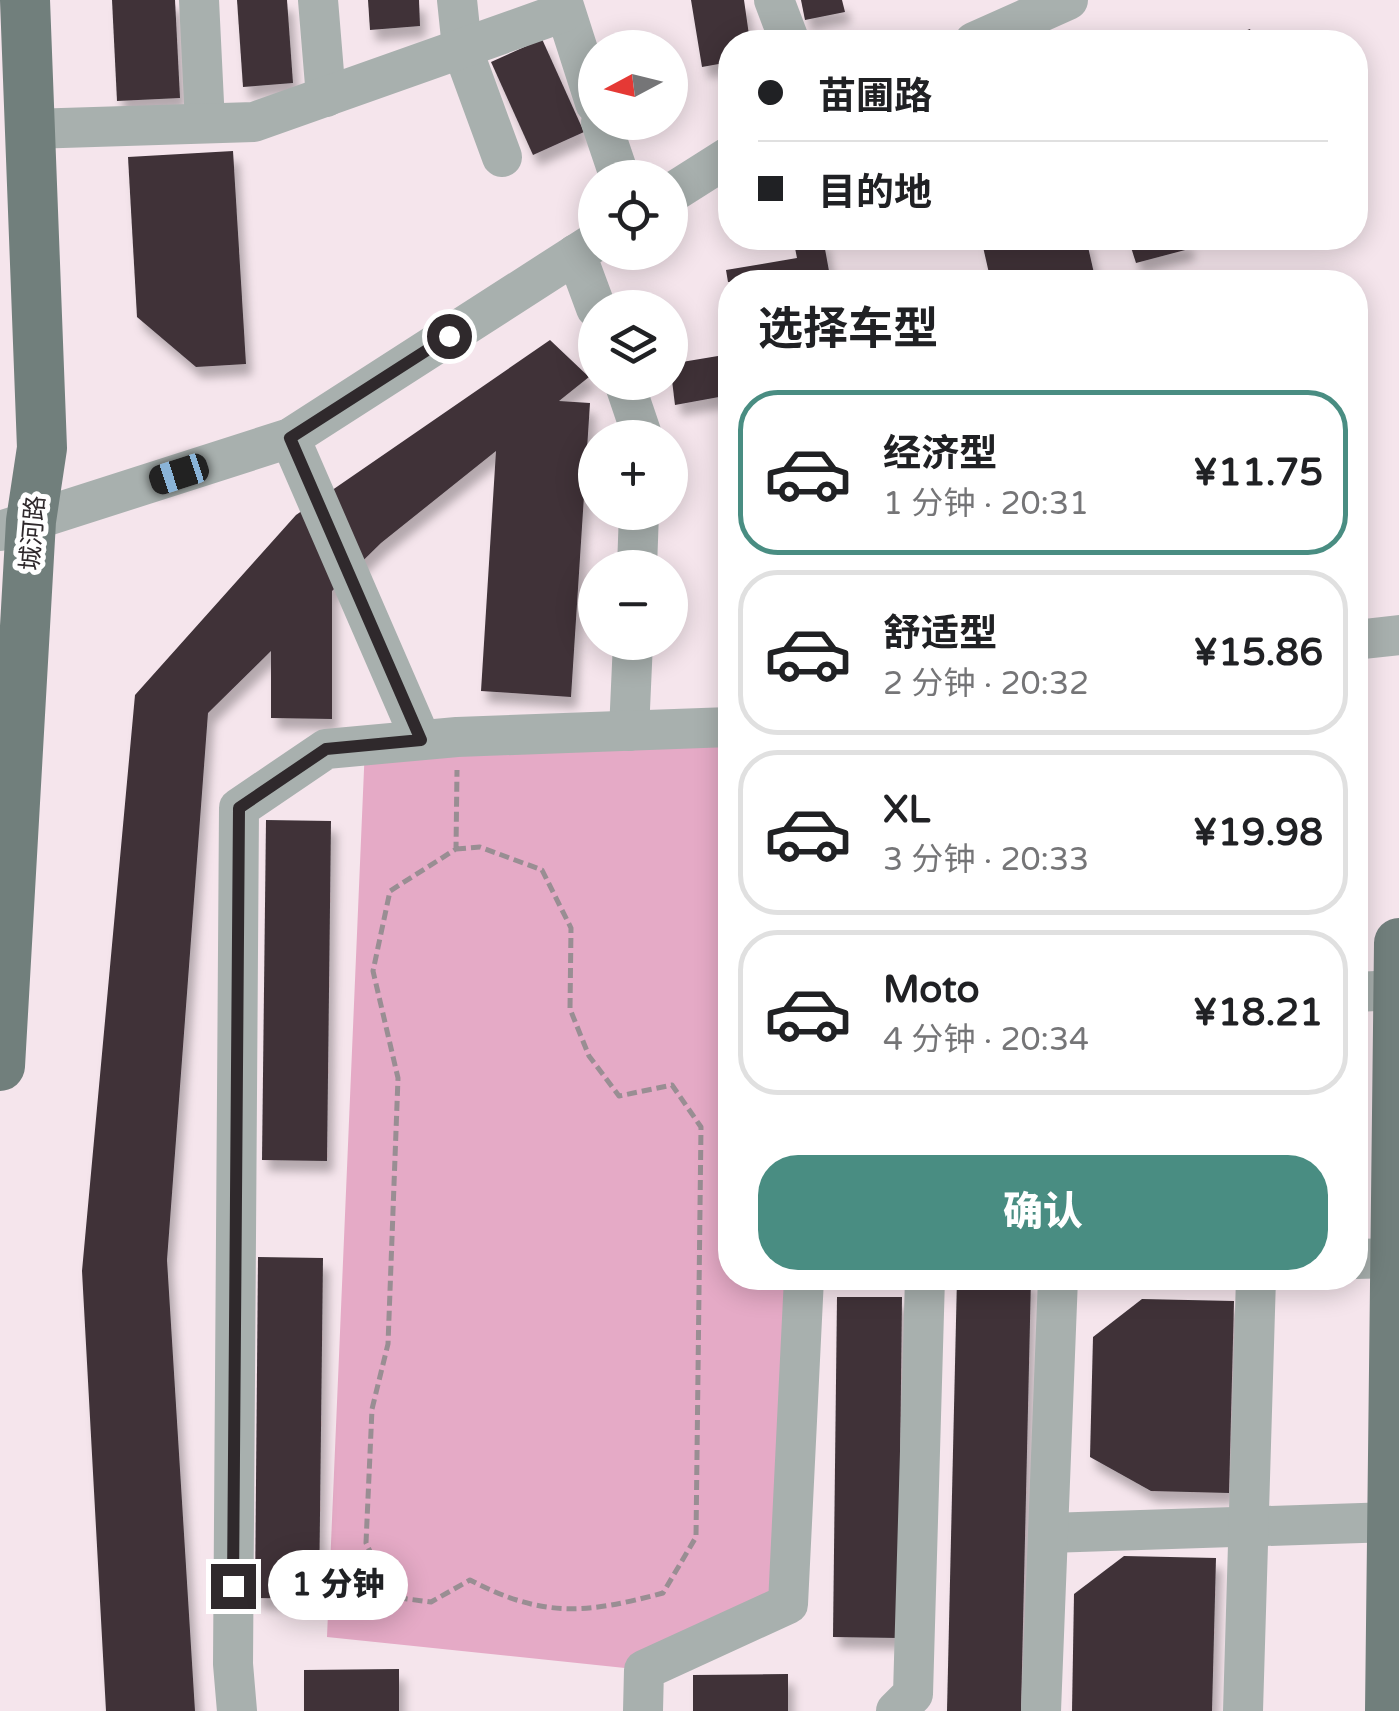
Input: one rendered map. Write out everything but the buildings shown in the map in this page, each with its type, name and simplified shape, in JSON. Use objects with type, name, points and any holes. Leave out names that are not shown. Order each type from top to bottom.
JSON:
[{"type":"main road","name":"城河路","points":[[0,1066],[15,526],[42,448],[30,128],[13,52],[25,0]]},
{"type":"main road","points":[[1390,1711],[1392,1522],[1375,1258],[1399,942]]},
{"type":"street","points":[[199,0],[204,123]]},
{"type":"street","points":[[318,0],[326,97]]},
{"type":"street","points":[[458,0],[462,48],[502,156]]},
{"type":"street","points":[[774,0],[785,30]]},
{"type":"street","points":[[999,30],[1057,2]]},
{"type":"street","points":[[30,128],[254,122],[462,48],[563,6],[578,51]]},
{"type":"street","points":[[688,183],[718,164]]},
{"type":"street","points":[[15,526],[290,438],[578,253]]},
{"type":"street","points":[[290,438],[439,738]]},
{"type":"street","points":[[1368,639],[1399,635]]},
{"type":"street","points":[[629,731],[632,660]]},
{"type":"street","points":[[237,1711],[233,1644],[239,808],[326,749],[439,738],[718,727]]},
{"type":"street","points":[[1368,991],[1398,990]]},
{"type":"street","points":[[643,1711],[644,1670],[788,1604],[803,1290]]},
{"type":"street","points":[[896,1711],[913,1694],[925,1290]]},
{"type":"street","points":[[1041,1711],[1058,1290]]},
{"type":"street","points":[[1243,1711],[1256,1290]]},
{"type":"street","points":[[1048,1533],[1392,1522]]},
{"type":"path","points":[[439,738],[456,849]]},
{"type":"path","points":[[480,847],[542,870],[571,928],[570,1008],[589,1056],[619,1096],[672,1085],[701,1127],[696,1537],[662,1593],[600,1610],[516,1604],[470,1580],[431,1602],[392,1598],[366,1543],[372,1410],[388,1344],[398,1078],[373,971],[390,891],[456,849],[480,847]]},
{"type":"shaded area","points":[[718,729],[718,1290],[803,1290],[788,1604],[644,1670],[327,1637],[365,746]]},
{"type":"route","points":[[233,1586],[239,808],[326,749],[421,740],[290,438],[449,336]]}]
